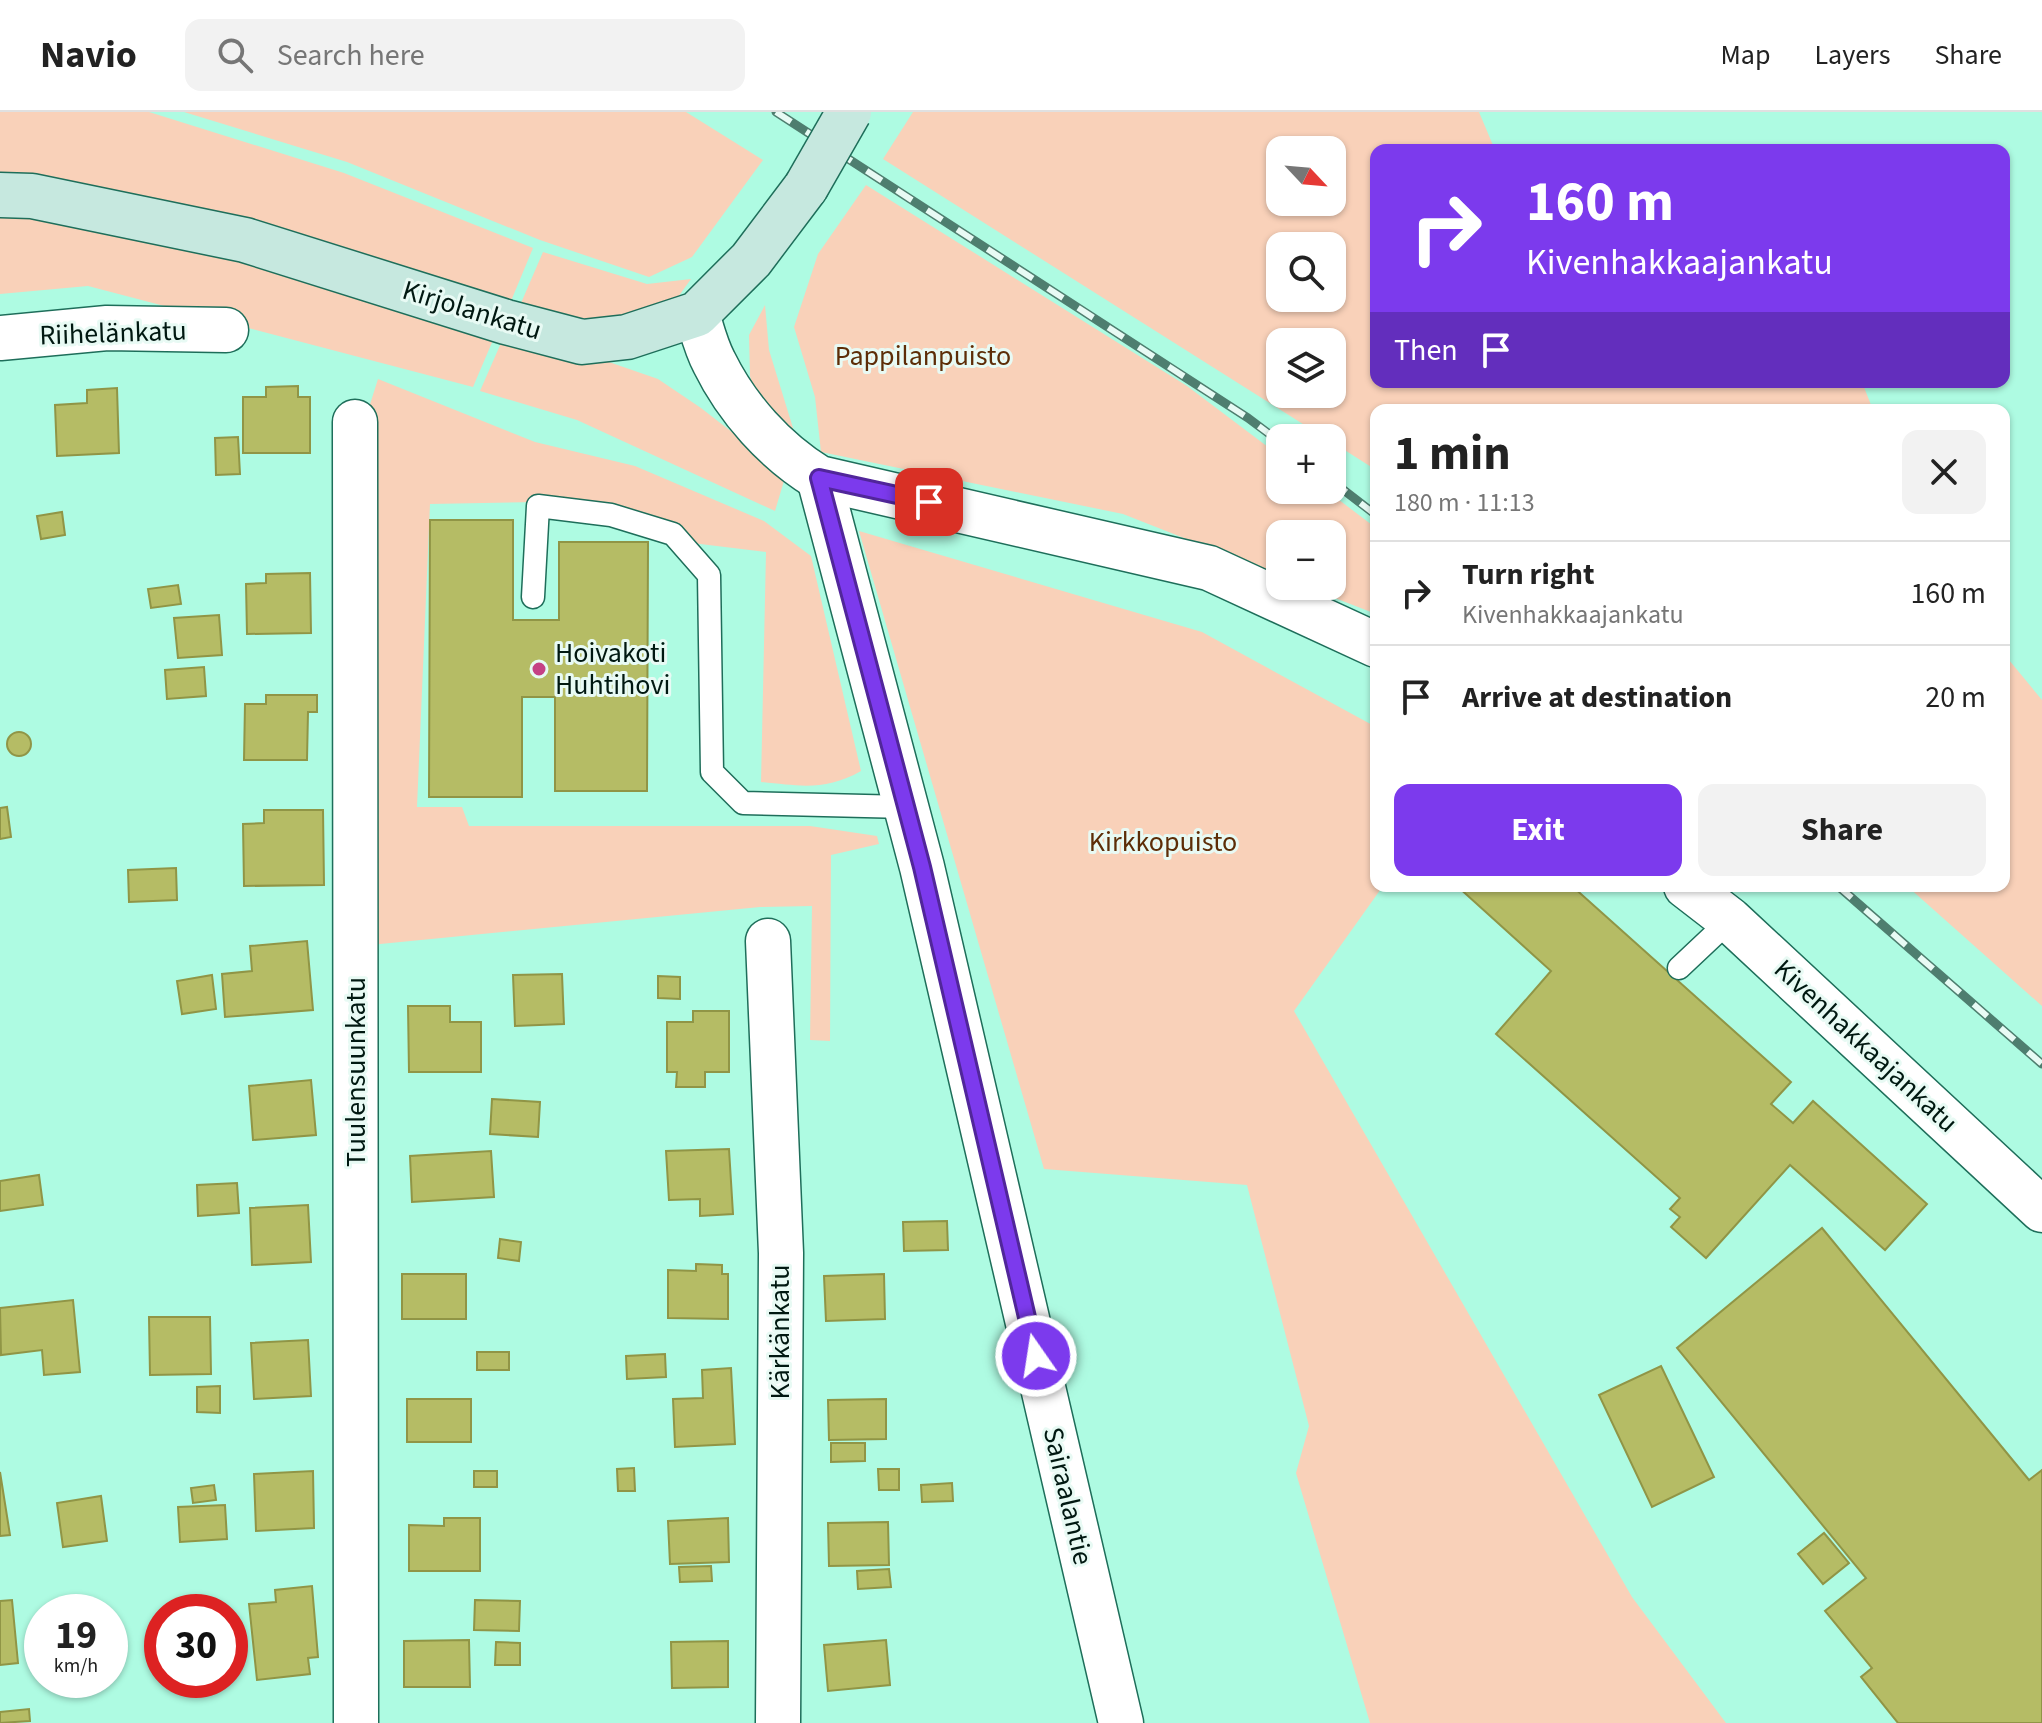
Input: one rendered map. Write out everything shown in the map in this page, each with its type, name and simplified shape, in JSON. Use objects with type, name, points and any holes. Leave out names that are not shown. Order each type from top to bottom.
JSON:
[{"type":"main road","name":"Kirjolankatu","points":[[0,195],[32,196],[245,240],[506,322],[582,342],[627,337],[697,314],[751,260],[806,187],[849,112]]},
{"type":"street","points":[[697,314],[713,361],[734,396],[760,429],[796,464],[819,478],[1209,568],[1370,642]]},
{"type":"street","name":"Riihelänkatu","points":[[0,338],[107,328],[226,330]]},
{"type":"street","name":"Tuulensuunkatu","points":[[355,422],[356,1723]]},
{"type":"street","name":"Sairaalantie","points":[[819,478],[906,807],[1121,1723]]},
{"type":"street","name":"Kivenhakkaajankatu","points":[[1694,892],[1730,920],[2042,1210]]},
{"type":"street","name":"Kärkänkatu","points":[[768,941],[781,1253],[778,1723]]},
{"type":"lane","points":[[533,597],[538,506],[611,515],[673,534],[709,575],[712,772],[743,803],[906,807]]},
{"type":"lane","points":[[1679,968],[1730,920]]},
{"type":"green space","points":[[0,112],[149,112],[344,173],[533,248],[504,318],[0,190]]},
{"type":"green space","points":[[184,112],[686,112],[763,160],[692,257],[649,277],[540,240],[347,162]]},
{"type":"green space","points":[[913,112],[1479,112],[1492,144],[1370,144],[1370,388],[1864,388],[1871,404],[1370,404],[1370,466],[1346,451],[1346,424],[1303,424],[1277,408],[1346,408],[1346,328],[1266,328],[1266,401],[883,159]]},
{"type":"green space","name":"Pappilanpuisto","points":[[866,185],[1187,386],[1266,445],[1266,504],[1344,504],[1370,523],[1370,612],[1340,600],[1346,600],[1346,520],[1266,520],[1266,570],[1123,514],[821,452],[815,397],[794,327],[818,254]]},
{"type":"green space","points":[[0,202],[499,326],[473,387],[88,286],[0,294]]},
{"type":"green space","points":[[543,252],[647,284],[691,279],[668,311],[628,325],[515,317]]},
{"type":"green space","points":[[765,305],[769,350],[793,428],[788,435],[759,409],[750,376],[749,335]]},
{"type":"green space","points":[[508,327],[658,379],[701,408],[786,474],[775,511],[577,420],[480,391]]},
{"type":"green space","points":[[378,379],[535,442],[635,466],[764,521],[811,556],[861,771],[824,784],[801,786],[761,782],[766,552],[692,543],[597,501],[430,504],[417,807],[462,807],[469,826],[810,826],[877,836],[879,844],[831,855],[830,1041],[810,1040],[812,906],[760,907],[370,945],[366,417]]},
{"type":"green space","name":"Kirkkopuisto","points":[[859,531],[1202,632],[1370,724],[1370,892],[1379,892],[1294,1011],[1632,1597],[1726,1723],[1370,1723],[1296,1473],[1309,1426],[1247,1185],[1044,1169]]},
{"type":"green space","points":[[2010,661],[2042,700],[2042,1006],[1914,892],[2010,892]]},
{"type":"building","points":[[298,386],[298,397],[310,397],[310,453],[243,453],[243,397],[266,397],[266,387]]},
{"type":"building","points":[[117,388],[119,453],[57,456],[55,405],[87,403],[87,390]]},
{"type":"building","points":[[238,437],[240,474],[216,475],[215,438]]},
{"type":"building","points":[[62,512],[65,535],[41,539],[37,516]]},
{"type":"building","name":"Hoivakoti Huhtihovi","points":[[430,520],[513,520],[513,620],[559,620],[559,542],[648,542],[647,791],[555,791],[555,697],[522,697],[522,797],[429,797]]},
{"type":"building","points":[[310,573],[311,633],[247,634],[246,584],[266,583],[266,574]]},
{"type":"building","points":[[178,585],[181,604],[151,608],[148,589]]},
{"type":"building","points":[[219,615],[222,655],[178,658],[174,618]]},
{"type":"building","points":[[204,667],[206,696],[167,699],[165,670]]},
{"type":"building","points":[[266,695],[317,695],[317,712],[308,712],[307,760],[244,760],[245,704],[266,704]]},
{"type":"building","points":[[19,732],[28,735],[31,744],[28,753],[19,756],[10,753],[7,744],[10,735]]},
{"type":"building","points":[[7,807],[11,837],[0,839],[0,808]]},
{"type":"building","points":[[264,810],[323,810],[324,885],[244,886],[243,824],[264,823]]},
{"type":"building","points":[[176,868],[177,900],[129,902],[128,870]]},
{"type":"building","points":[[1464,892],[1579,892],[1791,1082],[1771,1104],[1793,1123],[1813,1101],[1927,1204],[1885,1250],[1790,1165],[1706,1258],[1671,1227],[1680,1217],[1670,1209],[1680,1198],[1496,1034],[1551,971]]},
{"type":"building","points":[[307,941],[313,1010],[225,1017],[222,974],[252,971],[250,946]]},
{"type":"building","points":[[562,974],[564,1024],[515,1026],[513,975]]},
{"type":"building","points":[[212,975],[216,1009],[182,1014],[177,981]]},
{"type":"building","points":[[658,976],[680,977],[680,999],[658,998]]},
{"type":"building","points":[[408,1006],[450,1006],[450,1022],[481,1022],[481,1072],[409,1072]]},
{"type":"building","points":[[693,1011],[729,1011],[729,1072],[705,1072],[705,1087],[676,1087],[677,1072],[667,1072],[667,1022],[693,1022]]},
{"type":"building","points":[[311,1080],[316,1135],[253,1140],[249,1086]]},
{"type":"building","points":[[492,1099],[540,1102],[538,1137],[490,1134]]},
{"type":"building","points":[[729,1149],[733,1214],[700,1216],[700,1199],[669,1200],[666,1151]]},
{"type":"building","points":[[491,1151],[494,1197],[412,1202],[410,1156]]},
{"type":"building","points":[[39,1175],[43,1205],[0,1211],[0,1181]]},
{"type":"building","points":[[237,1183],[239,1213],[198,1216],[197,1185]]},
{"type":"building","points":[[308,1205],[311,1262],[252,1265],[250,1208]]},
{"type":"building","points":[[947,1221],[948,1250],[904,1251],[903,1222]]},
{"type":"building","points":[[1822,1228],[2029,1480],[2042,1470],[2042,1723],[1898,1723],[1861,1677],[1872,1668],[1825,1611],[1866,1578],[1677,1348]]},
{"type":"building","points":[[500,1239],[521,1242],[519,1261],[498,1258]]},
{"type":"building","points":[[696,1264],[722,1265],[722,1274],[728,1274],[728,1319],[668,1318],[668,1270],[696,1271]]},
{"type":"building","points":[[402,1274],[466,1274],[466,1319],[402,1319]]},
{"type":"building","points":[[884,1274],[885,1319],[826,1321],[824,1276]]},
{"type":"building","points":[[73,1300],[80,1372],[44,1375],[42,1350],[1,1355],[0,1308]]},
{"type":"building","points":[[149,1317],[210,1317],[211,1374],[150,1375]]},
{"type":"building","points":[[308,1340],[311,1396],[254,1399],[251,1343]]},
{"type":"building","points":[[477,1352],[509,1352],[509,1370],[477,1370]]},
{"type":"building","points":[[665,1354],[666,1377],[627,1379],[626,1356]]},
{"type":"building","points":[[1661,1366],[1714,1477],[1652,1507],[1599,1395]]},
{"type":"building","points":[[731,1368],[735,1444],[675,1447],[673,1399],[703,1398],[702,1370]]},
{"type":"building","points":[[220,1386],[220,1413],[197,1412],[197,1387]]},
{"type":"building","points":[[407,1399],[471,1399],[471,1442],[407,1442]]},
{"type":"building","points":[[886,1399],[886,1439],[829,1440],[828,1400]]},
{"type":"building","points":[[831,1443],[865,1443],[865,1461],[831,1462]]},
{"type":"building","points":[[634,1468],[635,1491],[618,1491],[617,1469]]},
{"type":"building","points":[[878,1469],[899,1469],[899,1490],[879,1490]]},
{"type":"building","points":[[313,1471],[314,1528],[256,1531],[254,1474]]},
{"type":"building","points":[[474,1471],[497,1471],[497,1487],[474,1487]]},
{"type":"building","points":[[0,1472],[10,1535],[0,1536]]},
{"type":"building","points":[[952,1483],[953,1501],[922,1502],[921,1485]]},
{"type":"building","points":[[214,1485],[216,1500],[193,1503],[191,1488]]},
{"type":"building","points":[[101,1496],[107,1541],[63,1547],[57,1503]]},
{"type":"building","points":[[225,1505],[227,1539],[180,1542],[178,1507]]},
{"type":"building","points":[[444,1518],[480,1518],[480,1571],[409,1571],[409,1525],[444,1526]]},
{"type":"building","points":[[728,1518],[729,1562],[670,1564],[668,1521]]},
{"type":"building","points":[[888,1522],[889,1565],[829,1566],[828,1523]]},
{"type":"building","points":[[1824,1533],[1849,1563],[1823,1584],[1798,1554]]},
{"type":"building","points":[[711,1566],[712,1581],[680,1582],[679,1567]]},
{"type":"building","points":[[889,1569],[891,1587],[858,1589],[857,1571]]},
{"type":"building","points":[[312,1586],[318,1657],[308,1658],[310,1674],[257,1680],[249,1604],[276,1602],[275,1590]]},
{"type":"building","points":[[12,1600],[18,1663],[0,1665],[0,1601]]},
{"type":"building","points":[[475,1600],[520,1601],[519,1631],[474,1630]]},
{"type":"building","points":[[469,1640],[470,1687],[404,1687],[404,1641]]},
{"type":"building","points":[[886,1640],[890,1685],[828,1691],[824,1645]]},
{"type":"building","points":[[728,1641],[728,1687],[672,1688],[671,1642]]},
{"type":"building","points":[[496,1642],[520,1643],[520,1665],[495,1665]]},
{"type":"building","points":[[29,1709],[30,1721],[0,1723],[0,1712]]},
{"type":"railway","points":[[776,112],[1266,432]]},
{"type":"railway","points":[[1346,492],[1370,510]]},
{"type":"railway","points":[[1845,892],[2042,1064]]},
{"type":"place","name":"Hoivakoti Huhtihovi","points":[[539,669]]},
{"type":"route","points":[[929,502],[819,478],[922,867],[1036,1356]]}]
